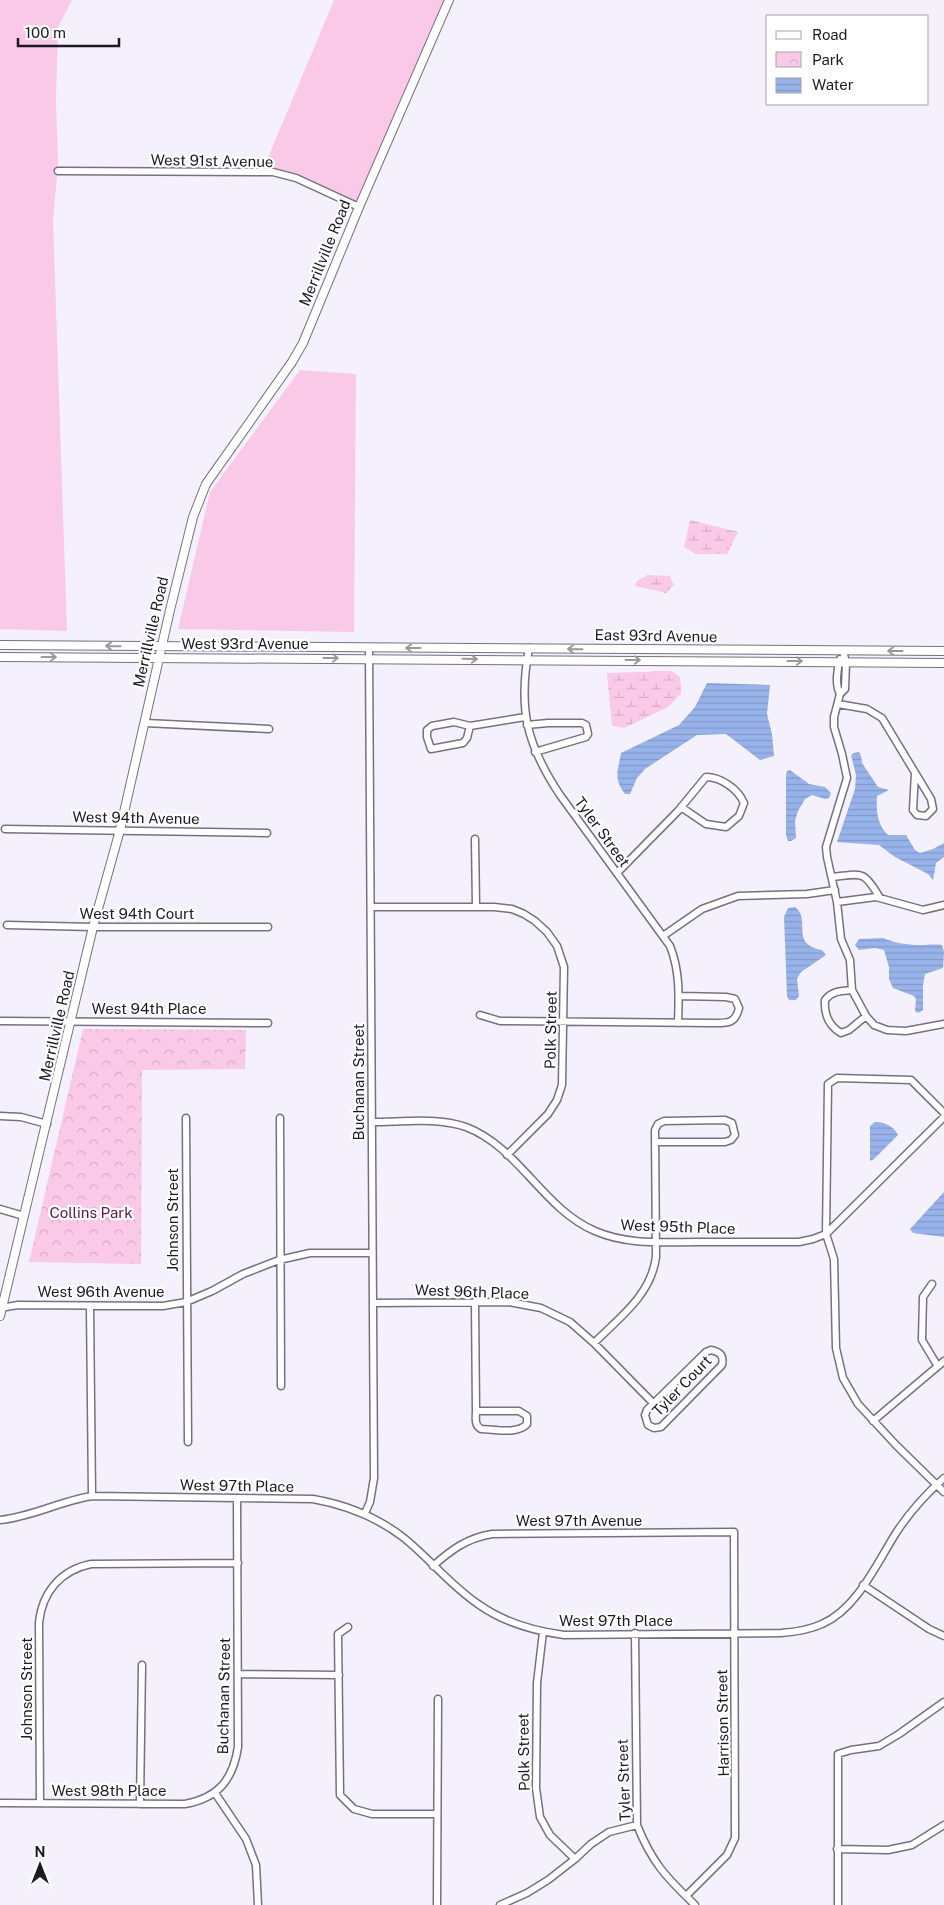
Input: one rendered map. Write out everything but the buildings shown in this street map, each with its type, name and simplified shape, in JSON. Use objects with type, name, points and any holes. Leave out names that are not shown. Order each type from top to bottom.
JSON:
[{"type":"street","name":"Merrillville Road","points":[[1,1311],[93,928],[120,830],[198,500],[206,484],[292,362],[303,343],[359,207],[449,0]]},
{"type":"street","name":"West 91st Avenue","points":[[58,171],[273,172],[296,178],[359,207]]},
{"type":"street","name":"West 93rd Avenue","points":[[0,645],[369,648]]},
{"type":"street","name":"East 93rd Avenue","points":[[369,648],[944,652]]},
{"type":"street","name":"Buchanan Street","points":[[364,1513],[370,1502],[374,1478],[369,648]]},
{"type":"street","name":"Tyler Street","points":[[529,648],[524,674],[525,717],[535,752],[544,771],[663,936],[675,959],[678,973],[678,1023]]},
{"type":"street","points":[[843,651],[843,662],[837,689],[840,694],[834,727],[847,778],[826,847],[837,902],[841,939],[850,960],[853,981],[852,990],[866,1016],[874,1025],[887,1030],[906,1032],[944,1024]]},
{"type":"street","name":"West 93rd Avenue","points":[[0,657],[369,658]]},
{"type":"street","name":"East 93rd Avenue","points":[[369,658],[944,663]]},
{"type":"street","points":[[838,704],[867,709],[882,718],[915,772],[933,803],[932,811],[924,817],[917,815],[913,810],[915,772]]},
{"type":"street","points":[[470,726],[467,738],[463,743],[431,748],[427,737],[427,730],[432,726],[454,722],[470,726],[525,717]]},
{"type":"street","points":[[145,723],[269,729]]},
{"type":"street","points":[[527,726],[548,723],[582,723],[588,729],[586,737],[535,752]]},
{"type":"street","points":[[617,873],[681,808],[706,777],[715,777],[731,787],[742,798],[744,804],[738,816],[726,827],[706,824],[681,808]]},
{"type":"street","name":"West 94th Avenue","points":[[5,829],[267,833]]},
{"type":"street","points":[[371,907],[476,906],[475,839]]},
{"type":"street","points":[[832,877],[864,875],[871,882],[880,898]]},
{"type":"street","points":[[663,936],[702,909],[738,896],[806,894],[835,890]]},
{"type":"street","points":[[837,902],[876,897],[923,910],[944,906]]},
{"type":"street","name":"Polk Street","points":[[476,906],[512,909],[536,921],[557,946],[564,967],[562,1085],[557,1100],[548,1114],[507,1155]]},
{"type":"street","name":"West 94th Court","points":[[7,925],[93,928],[268,927]]},
{"type":"street","points":[[852,990],[837,991],[829,994],[825,1000],[827,1017],[834,1029],[841,1032],[849,1030],[866,1016]]},
{"type":"street","points":[[480,1015],[500,1021],[678,1023],[727,1022],[737,1016],[739,1008],[735,999],[726,997],[678,996]]},
{"type":"street","name":"West 94th Place","points":[[0,1020],[268,1023]]},
{"type":"street","points":[[944,1113],[911,1080],[837,1078],[828,1084],[826,1234],[834,1259],[836,1348],[843,1378],[858,1404],[873,1421],[944,1492]]},
{"type":"street","points":[[0,1116],[21,1117],[47,1124]]},
{"type":"street","name":"West 95th Place","points":[[372,1122],[451,1123],[479,1133],[491,1140],[546,1195],[575,1220],[609,1237],[656,1242],[799,1242],[813,1240],[826,1234],[944,1117]]},
{"type":"street","name":"Johnson Street","points":[[186,1118],[188,1442]]},
{"type":"street","points":[[280,1118],[279,1260],[281,1386]]},
{"type":"street","points":[[594,1343],[635,1304],[644,1292],[654,1268],[656,1242],[655,1130],[658,1124],[664,1121],[725,1120],[732,1123],[735,1135],[731,1140],[725,1142],[656,1142]]},
{"type":"street","points":[[0,1209],[24,1216]]},
{"type":"street","name":"West 96th Avenue","points":[[1,1311],[18,1305],[163,1306],[186,1302],[212,1291],[243,1274],[279,1260],[310,1254],[372,1254]]},
{"type":"street","points":[[932,1284],[923,1298],[922,1340],[938,1365]]},
{"type":"street","points":[[475,1302],[476,1423],[481,1429],[518,1430],[527,1424],[527,1416],[519,1411],[476,1411]]},
{"type":"street","name":"West 96th Place","points":[[373,1303],[475,1302],[525,1304],[541,1308],[570,1322],[594,1343],[654,1404]]},
{"type":"street","points":[[90,1306],[92,1496]]},
{"type":"street","name":"Tyler Court","points":[[711,1350],[718,1351],[722,1355],[722,1365],[661,1427],[654,1428],[648,1425],[646,1419],[647,1410],[654,1404],[706,1352],[711,1350]]},
{"type":"street","points":[[873,1421],[944,1361]]},
{"type":"street","points":[[944,1478],[914,1508],[896,1533],[879,1565],[863,1585],[922,1624],[944,1636]]},
{"type":"street","name":"West 97th Place","points":[[0,1520],[34,1513],[74,1499],[92,1496],[313,1499],[332,1502],[364,1513],[404,1538],[479,1606],[505,1620],[543,1632],[564,1635],[781,1633],[801,1631],[824,1624],[845,1608],[863,1585]]},
{"type":"street","name":"Buchanan Street","points":[[215,1793],[230,1776],[236,1761],[238,1747],[237,1498]]},
{"type":"street","name":"West 97th Avenue","points":[[433,1566],[463,1543],[477,1536],[492,1534],[734,1532]]},
{"type":"street","name":"Harrison Street","points":[[686,1896],[727,1855],[735,1838],[734,1532]]},
{"type":"street","name":"Johnson Street","points":[[40,1802],[39,1623],[42,1605],[57,1581],[79,1566],[91,1564],[238,1564]]},
{"type":"street","points":[[348,1627],[338,1634],[340,1795],[354,1810],[372,1814],[436,1814]]},
{"type":"street","name":"Polk Street","points":[[543,1632],[537,1683],[536,1788],[540,1817],[550,1834],[575,1859]]},
{"type":"street","name":"Tyler Street","points":[[635,1633],[637,1825],[645,1845],[666,1877],[696,1905]]},
{"type":"street","points":[[140,1804],[142,1666]]},
{"type":"street","points":[[238,1674],[339,1674]]},
{"type":"street","points":[[437,1905],[438,1699]]},
{"type":"street","points":[[838,1905],[838,1754],[879,1746],[944,1702]]},
{"type":"street","points":[[215,1793],[246,1838],[256,1865],[258,1905]]},
{"type":"street","name":"West 98th Place","points":[[0,1803],[185,1804],[198,1801],[215,1793]]},
{"type":"street","points":[[500,1905],[527,1893],[609,1832],[637,1825]]},
{"type":"street","points":[[837,1849],[888,1850],[912,1845],[944,1825]]},
{"type":"green space","points":[[0,0],[72,0],[58,27],[56,100],[58,165],[53,220],[67,631],[0,629]]},
{"type":"green space","points":[[334,0],[448,0],[359,207],[296,178],[262,172]]},
{"type":"green space","points":[[300,370],[356,374],[354,632],[178,629],[210,492]]},
{"type":"green space","points":[[690,520],[738,532],[727,554],[696,554],[684,547]]},
{"type":"green space","points":[[648,575],[670,576],[674,585],[666,593],[635,586],[637,581]]},
{"type":"green space","points":[[672,671],[680,677],[681,694],[668,707],[624,728],[612,726],[607,673]]},
{"type":"green space","name":"Collins Park","points":[[83,1029],[246,1030],[245,1069],[142,1070],[141,1264],[29,1262]]},
{"type":"water","points":[[707,683],[770,685],[767,714],[772,734],[774,756],[760,760],[726,734],[697,735],[645,769],[637,778],[630,794],[625,794],[618,779],[621,753],[679,725],[695,707]]},
{"type":"water","points":[[859,752],[862,763],[878,787],[889,790],[877,796],[879,822],[884,831],[888,835],[906,835],[915,850],[920,853],[944,843],[944,857],[936,863],[933,880],[928,874],[895,857],[879,845],[837,842],[855,789],[856,775],[851,755]]},
{"type":"water","points":[[790,770],[809,784],[825,787],[831,793],[829,798],[825,799],[812,795],[805,799],[795,821],[796,838],[788,841],[786,835],[786,775],[787,771]]},
{"type":"water","points":[[795,907],[800,912],[802,918],[803,937],[806,943],[822,950],[826,955],[801,972],[797,979],[799,996],[796,1000],[789,1000],[787,996],[784,917],[788,908]]},
{"type":"water","points":[[883,938],[906,944],[942,945],[944,952],[943,968],[925,974],[923,1010],[918,1013],[915,1011],[916,999],[914,996],[893,988],[889,979],[889,967],[884,950],[875,948],[859,950],[855,945],[859,939]]},
{"type":"water","points":[[875,1122],[888,1125],[898,1135],[870,1161],[870,1126]]},
{"type":"water","points":[[944,1192],[944,1237],[913,1233],[910,1229]]}]
